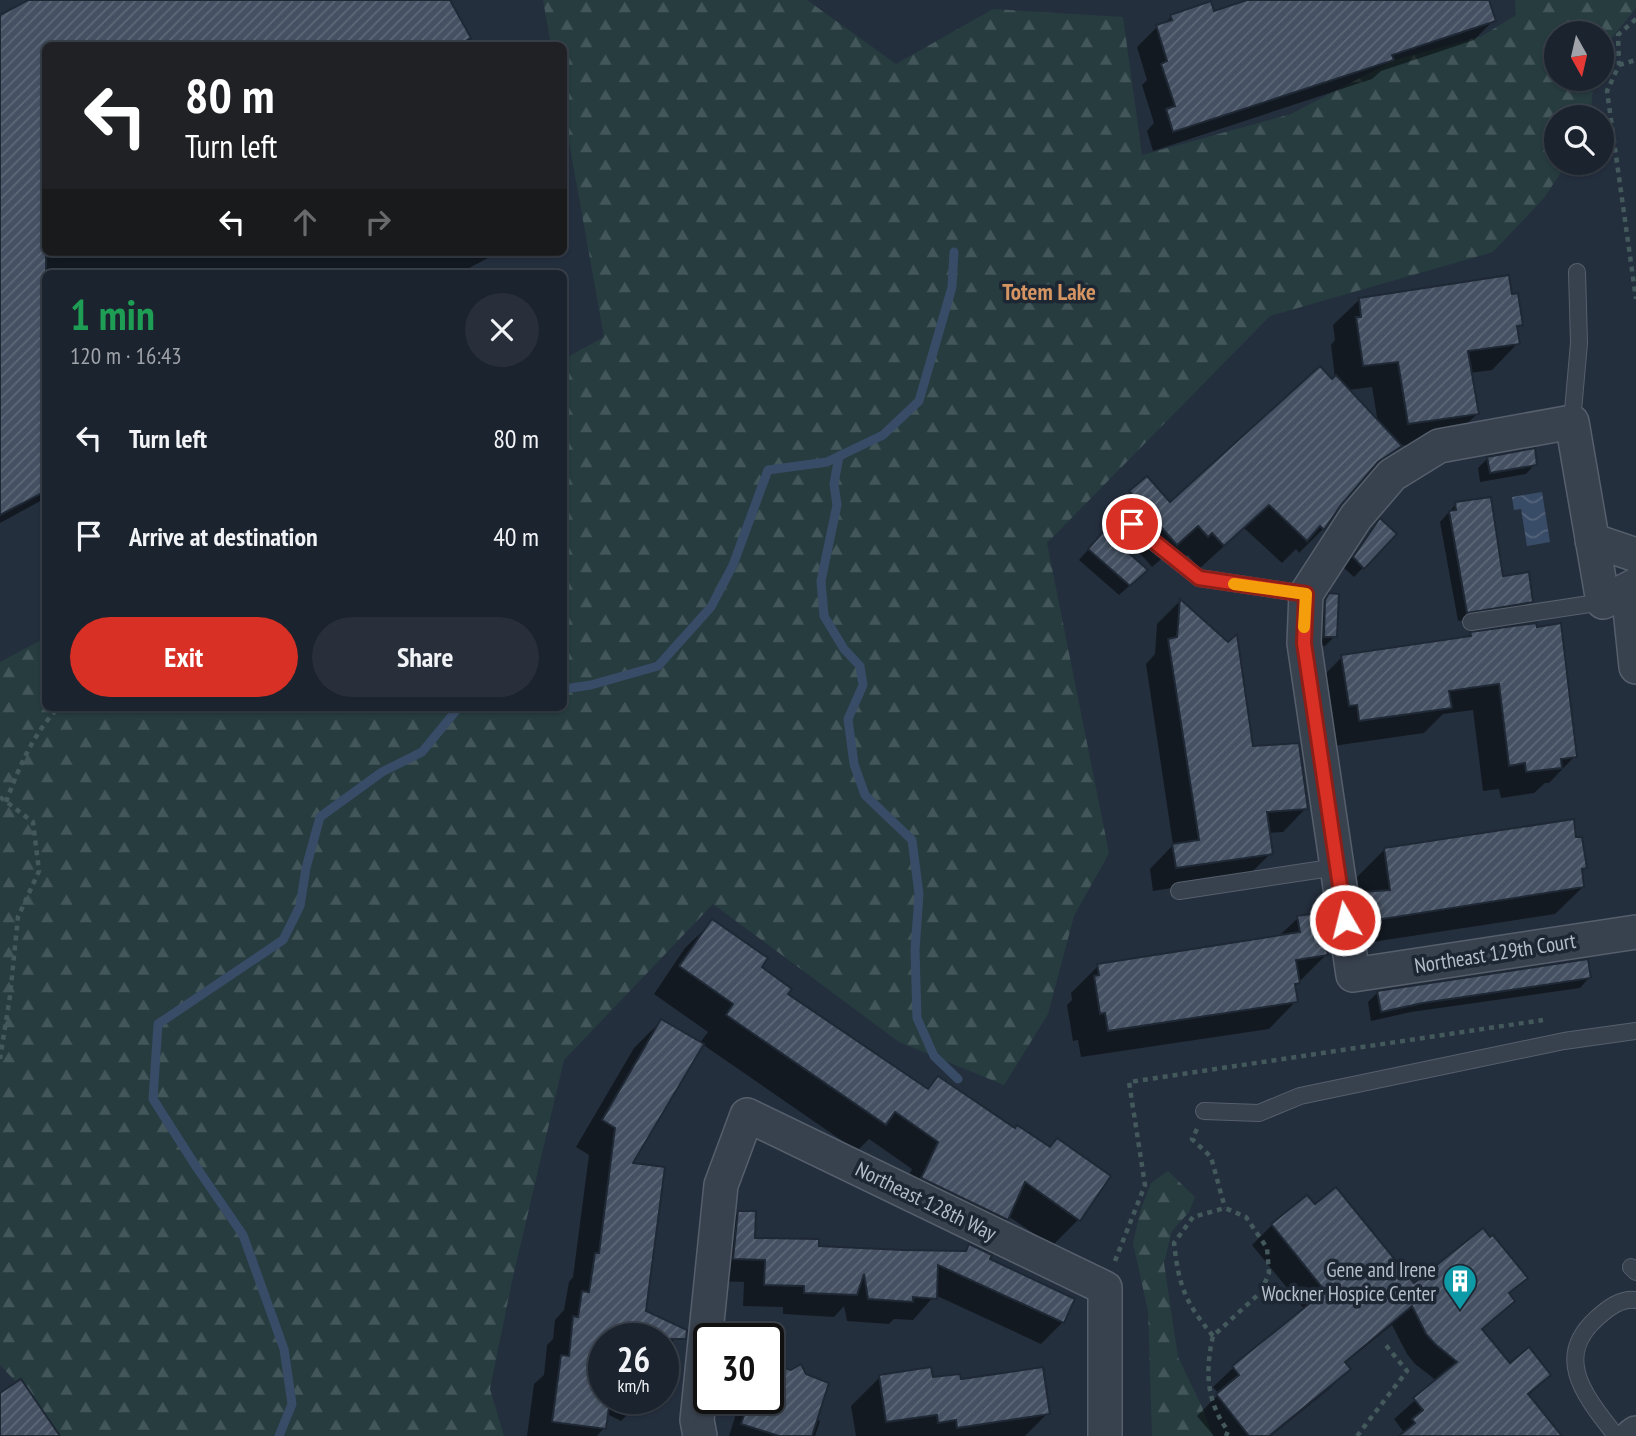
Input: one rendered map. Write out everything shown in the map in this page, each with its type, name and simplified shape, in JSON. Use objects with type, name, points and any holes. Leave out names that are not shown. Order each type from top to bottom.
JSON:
[{"type":"street","points":[[1337,867],[1304,643],[1306,594],[1356,517],[1392,475],[1438,446],[1572,422],[1592,540],[1622,592],[1636,667]]},
{"type":"street","points":[[1592,540],[1636,555]]},
{"type":"street","name":"Northeast 129th Court","points":[[1337,867],[1353,975],[1636,932]]},
{"type":"street","name":"Northeast 128th Way","points":[[700,1436],[697,1420],[721,1185],[747,1115],[1105,1288],[1105,1436]]},
{"type":"street","points":[[1632,1436],[1636,1433]]},
{"type":"lane","points":[[1572,422],[1579,344],[1577,272]]},
{"type":"lane","points":[[1132,524],[1199,578],[1306,594]]},
{"type":"lane","points":[[1471,622],[1622,592]]},
{"type":"lane","points":[[1179,891],[1337,867]]},
{"type":"lane","points":[[1204,1111],[1259,1113],[1300,1096],[1565,1047],[1636,1031]]},
{"type":"lane","points":[[1616,1436],[1577,1381],[1574,1361],[1579,1341],[1591,1324],[1605,1311],[1627,1299],[1636,1300]]},
{"type":"path","points":[[1636,19],[1618,35],[1619,65],[1607,91],[1636,299]]},
{"type":"path","points":[[1619,65],[1636,61]]},
{"type":"path","points":[[6,802],[20,764],[43,724],[55,711]]},
{"type":"path","points":[[0,797],[33,822],[39,871],[18,917],[0,1059]]},
{"type":"path","points":[[1204,1111],[1192,1139],[1211,1157],[1225,1208]]},
{"type":"path","points":[[1213,1336],[1192,1311],[1178,1277],[1174,1243],[1193,1217],[1225,1208],[1246,1217],[1267,1248],[1269,1273],[1261,1292],[1213,1336],[1207,1382],[1216,1415],[1227,1433],[1232,1436]]},
{"type":"path","points":[[1357,1436],[1407,1371],[1384,1343]]},
{"type":"green space","points":[[543,0],[807,0],[896,64],[993,9],[1123,17],[1142,155],[1291,114],[1394,60],[1482,36],[1516,15],[1515,0],[1636,0],[1636,8],[1614,35],[1614,21],[1544,21],[1544,91],[1593,91],[1591,105],[1544,105],[1544,175],[1559,175],[1544,198],[1493,252],[1270,316],[1047,543],[1109,853],[1074,916],[1048,1014],[1004,1085],[899,1042],[713,904],[564,1060],[512,1281],[490,1389],[504,1436],[55,1436],[21,1387],[0,1365],[0,662],[42,640],[42,711],[567,711],[567,357],[604,337],[567,131],[567,42],[550,42]]},
{"type":"green space","points":[[1168,1171],[1195,1197],[1189,1212],[1172,1231],[1164,1263],[1178,1357],[1213,1436],[1152,1436],[1148,1311],[1133,1243],[1141,1209],[1151,1183]]},
{"type":"water","points":[[1542,492],[1550,542],[1527,546],[1521,509],[1514,510],[1512,497]]},
{"type":"building","points":[[28,0],[450,0],[471,38],[464,42],[42,42],[42,256],[46,256],[46,270],[42,270],[42,493],[0,515],[0,15]]},
{"type":"building","points":[[1247,0],[1489,0],[1496,21],[1392,55],[1394,60],[1173,132],[1166,109],[1175,106],[1161,64],[1167,61],[1156,25],[1172,20],[1170,15],[1211,1],[1214,11]]},
{"type":"building","points":[[1509,275],[1512,294],[1518,293],[1523,325],[1517,326],[1520,344],[1468,351],[1479,414],[1408,424],[1398,362],[1363,366],[1356,317],[1361,317],[1359,298]]},
{"type":"building","points":[[1320,366],[1332,379],[1336,375],[1402,446],[1378,462],[1341,505],[1324,530],[1320,526],[1307,541],[1269,505],[1224,546],[1212,533],[1208,537],[1198,526],[1177,545],[1129,491],[1147,476],[1170,502]]},
{"type":"building","points":[[1535,448],[1537,465],[1490,473],[1487,457]]},
{"type":"building","points":[[1491,497],[1503,576],[1529,572],[1533,602],[1467,613],[1449,511],[1456,510],[1455,502]]},
{"type":"building","points":[[1380,518],[1397,534],[1364,569],[1353,557]]},
{"type":"building","points":[[1104,531],[1148,570],[1130,586],[1088,549]]},
{"type":"building","points":[[1329,593],[1339,594],[1337,637],[1324,637],[1325,600]]},
{"type":"building","points":[[1180,599],[1228,642],[1237,634],[1253,746],[1299,743],[1308,809],[1267,812],[1273,854],[1176,868],[1172,844],[1199,840],[1168,639],[1177,637]]},
{"type":"building","points":[[1536,623],[1537,627],[1561,623],[1577,757],[1561,759],[1562,768],[1526,772],[1525,763],[1509,766],[1499,684],[1449,691],[1452,708],[1359,721],[1357,705],[1349,706],[1341,655],[1471,636],[1470,632]]},
{"type":"building","points":[[1574,819],[1576,837],[1582,837],[1587,868],[1582,869],[1584,887],[1376,920],[1377,935],[1367,936],[1360,892],[1390,890],[1384,848]]},
{"type":"building","points":[[1324,912],[1328,955],[1296,960],[1300,983],[1295,984],[1298,1002],[1108,1031],[1105,1013],[1100,1014],[1094,976],[1099,975],[1097,964],[1300,932],[1297,916]]},
{"type":"building","points":[[712,919],[768,958],[762,967],[792,989],[788,994],[928,1089],[938,1076],[1015,1128],[1017,1125],[1050,1147],[1057,1138],[1111,1176],[1080,1221],[1025,1182],[1008,1220],[921,1178],[938,1142],[895,1112],[886,1125],[726,1015],[733,1004],[679,966]]},
{"type":"building","points":[[1588,959],[1591,978],[1423,1003],[1381,1012],[1377,991]]},
{"type":"building","points":[[661,1019],[704,1044],[633,1163],[665,1167],[646,1311],[672,1323],[588,1323],[588,1414],[608,1414],[606,1429],[552,1422],[561,1355],[569,1356],[573,1316],[578,1317],[582,1291],[589,1292],[595,1253],[599,1253],[615,1128],[602,1120]]},
{"type":"building","name":"Gene and Irene Wockner Hospice Center","points":[[1336,1187],[1414,1283],[1483,1228],[1490,1237],[1493,1235],[1528,1278],[1509,1293],[1515,1301],[1482,1329],[1510,1363],[1529,1347],[1551,1375],[1528,1394],[1562,1436],[1399,1436],[1415,1423],[1412,1419],[1423,1410],[1413,1398],[1457,1362],[1426,1334],[1412,1306],[1345,1362],[1351,1369],[1269,1436],[1249,1436],[1216,1394],[1239,1375],[1232,1366],[1325,1291],[1271,1224],[1307,1195],[1315,1204]]},
{"type":"building","points":[[738,1211],[756,1211],[755,1238],[819,1239],[819,1246],[903,1250],[966,1251],[969,1244],[992,1255],[990,1259],[1075,1299],[1064,1323],[938,1265],[937,1299],[913,1297],[913,1302],[868,1299],[864,1274],[857,1295],[804,1293],[804,1286],[764,1285],[765,1260],[733,1259]]},
{"type":"building","points":[[679,1326],[687,1330],[686,1339],[679,1339]]},
{"type":"building","points":[[801,1364],[806,1374],[829,1383],[812,1436],[779,1436],[741,1424],[744,1414],[784,1414],[784,1368],[791,1370]]},
{"type":"building","points":[[931,1367],[933,1377],[960,1374],[961,1379],[1043,1367],[1050,1414],[957,1428],[956,1420],[938,1423],[937,1415],[886,1422],[879,1375]]},
{"type":"building","points":[[21,1379],[60,1436],[0,1436],[0,1393]]},
{"type":"waterway","points":[[567,689],[591,685],[658,666],[711,607],[733,565],[768,470],[827,462],[883,435],[919,401],[952,287],[954,252]]},
{"type":"waterway","points":[[839,456],[834,484],[837,505],[821,581],[824,616],[844,649],[860,666],[863,685],[848,719],[854,764],[865,795],[912,840],[919,894],[915,950],[917,1018],[934,1056],[958,1079]]},
{"type":"waterway","points":[[279,1436],[292,1404],[284,1349],[243,1235],[153,1099],[158,1024],[283,940],[300,906],[306,868],[320,817],[382,772],[422,752],[456,711]]},
{"type":"slow traffic","points":[[1234,584],[1306,594],[1304,627]]},
{"type":"place","name":"Gene and Irene Wockner Hospice Center","points":[[1460,1311]]},
{"type":"district","name":"Totem Lake","points":[[1049,291]]},
{"type":"route","points":[[1132,524],[1199,578],[1306,594],[1304,643],[1345,920]]}]
